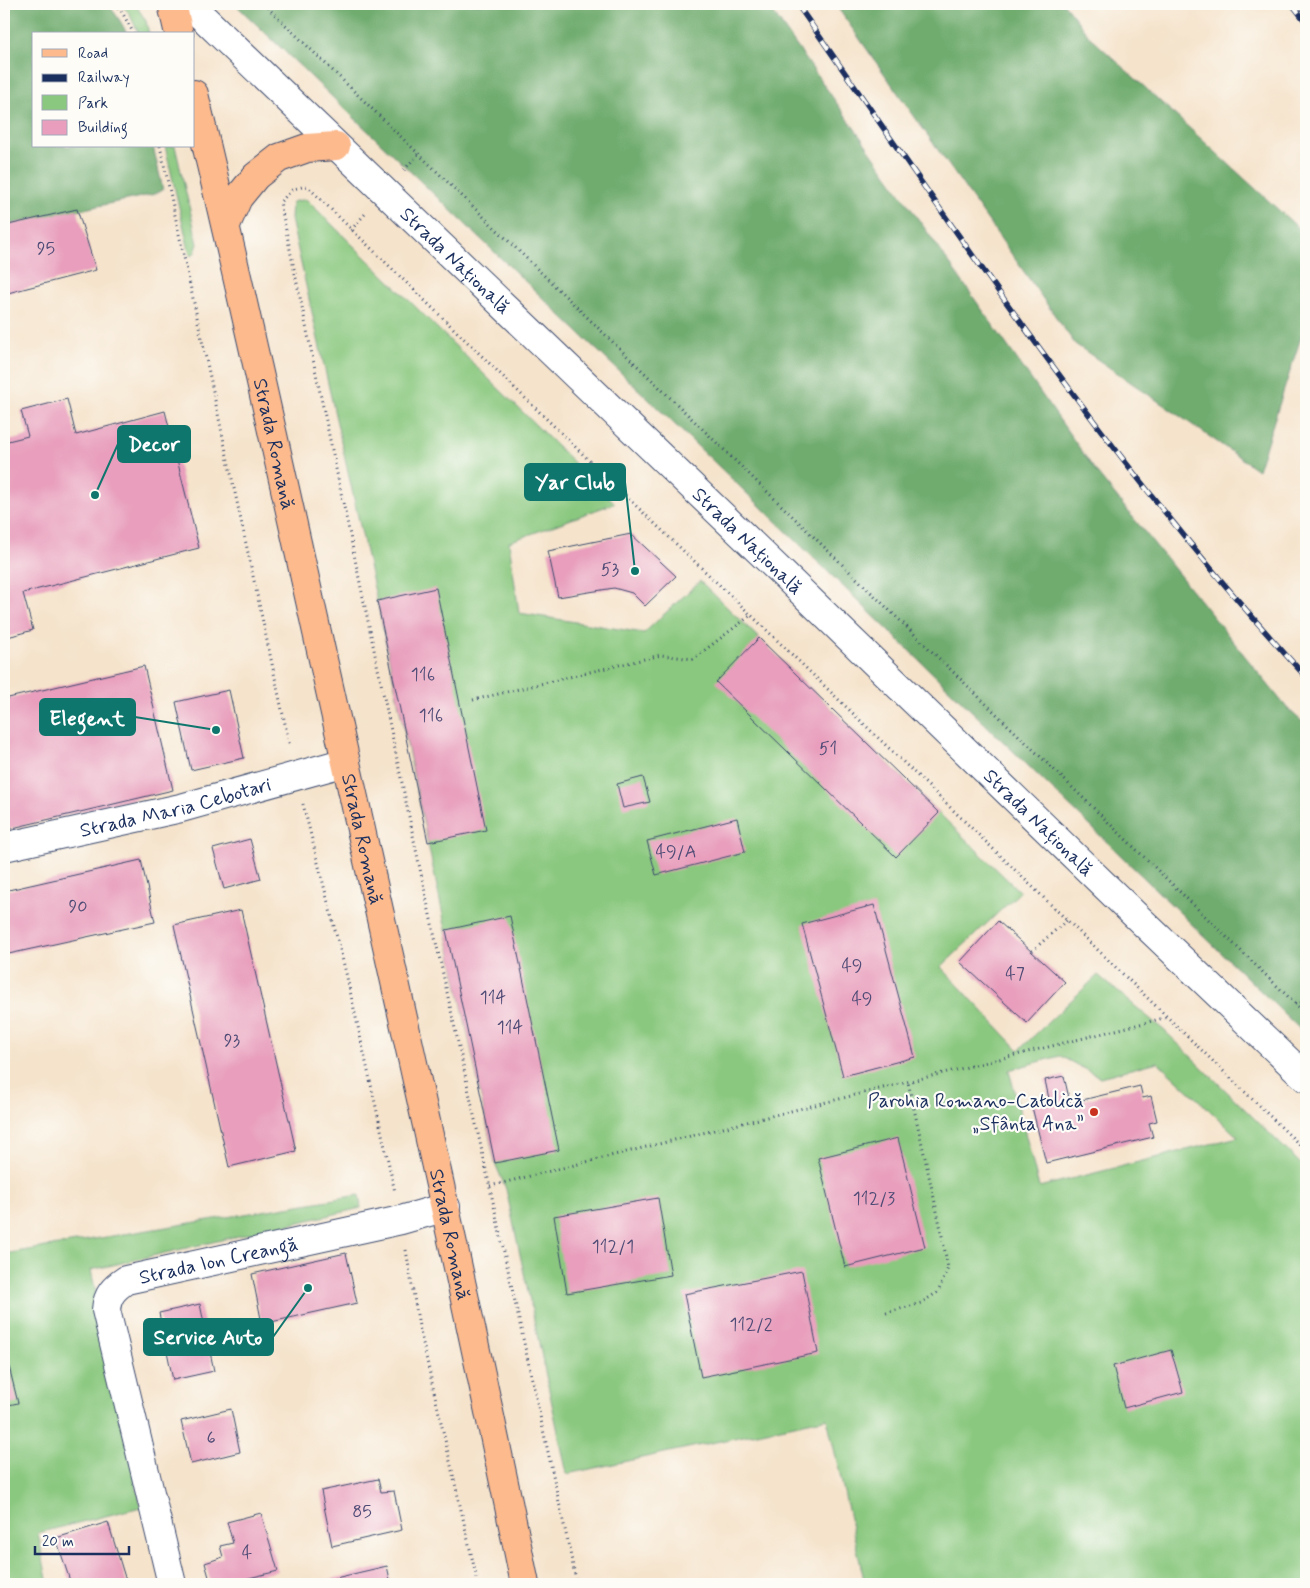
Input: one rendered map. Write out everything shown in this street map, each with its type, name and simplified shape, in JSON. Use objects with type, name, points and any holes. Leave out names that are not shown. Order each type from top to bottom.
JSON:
[{"type":"main road","points":[[172,4],[179,32]]},
{"type":"main road","name":"Strada Romană","points":[[195,98],[226,225],[446,1207],[525,1584]]},
{"type":"main road","points":[[226,225],[238,198],[256,176],[279,158],[307,148],[336,146]]},
{"type":"street","name":"Strada Națională","points":[[189,4],[1306,1078]]},
{"type":"street","name":"Strada Maria Cebotari","points":[[4,848],[181,808],[346,762]]},
{"type":"street","name":"Strada Ion Creangă","points":[[172,1584],[106,1310],[107,1301],[113,1289],[126,1280],[401,1220],[446,1207]]},
{"type":"path","points":[[114,4],[122,12],[133,32]]},
{"type":"path","points":[[264,4],[1306,1014]]},
{"type":"path","points":[[160,148],[296,776],[346,973],[401,1220],[419,1326],[478,1584]]},
{"type":"path","points":[[577,1584],[423,883],[280,202],[293,189],[307,186],[1306,1151]]},
{"type":"path","points":[[473,700],[661,655],[693,658],[751,615]]},
{"type":"path","points":[[1032,951],[1067,920]]},
{"type":"path","points":[[1295,1004],[1306,1002]]},
{"type":"path","points":[[490,1186],[1168,1017]]},
{"type":"path","points":[[886,1313],[921,1303],[938,1292],[948,1268],[908,1082]]},
{"type":"green space","points":[[4,4],[107,4],[126,32],[32,32],[32,148],[153,148],[163,190],[155,194],[4,226]]},
{"type":"green space","points":[[120,4],[135,4],[146,21],[149,32],[138,32],[129,13]]},
{"type":"green space","points":[[235,4],[767,4],[1097,473],[1287,708],[1306,725],[1306,1035],[758,504]]},
{"type":"green space","points":[[835,4],[1064,4],[1090,37],[1306,235],[1306,322],[1258,470],[1075,344]]},
{"type":"green space","points":[[165,148],[175,148],[198,244],[195,252],[192,256],[190,255]]},
{"type":"green space","points":[[306,199],[615,503],[509,542],[519,613],[644,633],[700,581],[1020,892],[941,967],[1019,1050],[1098,975],[1166,1032],[1306,1169],[1306,1584],[865,1584],[827,1418],[567,1474],[506,1189],[495,1163],[377,601],[291,219],[292,202]],"holes":[[[1060,1056],[1100,1077],[1158,1062],[1238,1137],[1039,1187],[1009,1070]]]},
{"type":"green space","points":[[359,1195],[361,1208],[91,1270],[141,1507],[38,1533],[48,1584],[4,1584],[4,1254]]},
{"type":"building","points":[[77,209],[96,270],[4,294],[4,226]]},
{"type":"building","points":[[67,399],[76,435],[165,411],[199,548],[23,593],[33,630],[4,638],[4,442],[28,436],[21,411]]},
{"type":"building","points":[[631,534],[676,576],[645,606],[632,593],[614,588],[558,597],[548,551]]},
{"type":"building","points":[[436,588],[486,830],[428,842],[377,601]]},
{"type":"building","points":[[759,638],[939,813],[896,857],[716,682]]},
{"type":"building","points":[[144,666],[173,790],[4,830],[4,699]]},
{"type":"building","points":[[229,690],[244,758],[191,770],[176,702]]},
{"type":"building","points":[[643,777],[650,802],[623,808],[617,784]]},
{"type":"building","points":[[737,818],[745,852],[656,875],[647,841]]},
{"type":"building","points":[[250,839],[261,879],[224,889],[213,849]]},
{"type":"building","points":[[141,860],[155,922],[4,955],[4,891]]},
{"type":"building","points":[[874,905],[915,1057],[843,1076],[802,924]]},
{"type":"building","points":[[241,910],[296,1151],[229,1167],[174,925]]},
{"type":"building","points":[[510,916],[559,1150],[495,1163],[446,930]]},
{"type":"building","points":[[998,921],[1065,982],[1027,1023],[960,962]]},
{"type":"building","name":"Parohia Romano-Catolică „Sfânta Ana”","points":[[1064,1076],[1070,1103],[1140,1086],[1143,1098],[1151,1096],[1157,1121],[1149,1123],[1153,1137],[1046,1163],[1031,1103],[1049,1099],[1045,1080]]},
{"type":"building","points":[[898,1138],[925,1247],[845,1267],[818,1158]]},
{"type":"building","points":[[658,1198],[671,1275],[567,1293],[554,1216]]},
{"type":"building","points":[[346,1253],[357,1303],[262,1324],[252,1274]]},
{"type":"building","points":[[802,1271],[818,1353],[701,1377],[684,1294]]},
{"type":"building","points":[[200,1304],[214,1371],[173,1380],[159,1313]]},
{"type":"building","points":[[4,1346],[18,1403],[4,1406]]},
{"type":"building","points":[[1171,1350],[1183,1392],[1124,1408],[1113,1366]]},
{"type":"building","points":[[231,1409],[240,1452],[191,1464],[181,1421]]},
{"type":"building","points":[[378,1479],[381,1492],[394,1491],[402,1530],[332,1546],[321,1491]]},
{"type":"building","points":[[261,1513],[278,1571],[224,1584],[211,1584],[205,1563],[223,1557],[220,1546],[233,1543],[227,1522]]},
{"type":"building","points":[[108,1522],[127,1584],[71,1584],[56,1538]]},
{"type":"building","points":[[387,1566],[391,1584],[328,1584],[327,1580]]},
{"type":"railway","points":[[797,4],[978,263],[1103,434],[1236,598],[1306,677]]},
{"type":"railway","points":[[1292,4],[1306,22]]},
{"type":"place","name":"Decor","points":[[95,495]]},
{"type":"place","name":"Yar Club","points":[[635,571]]},
{"type":"place","name":"Elegent","points":[[216,730]]},
{"type":"place","name":"Parohia Romano-Catolică „Sfânta Ana”","points":[[1094,1112]]},
{"type":"place","name":"Service Auto","points":[[308,1288]]}]
